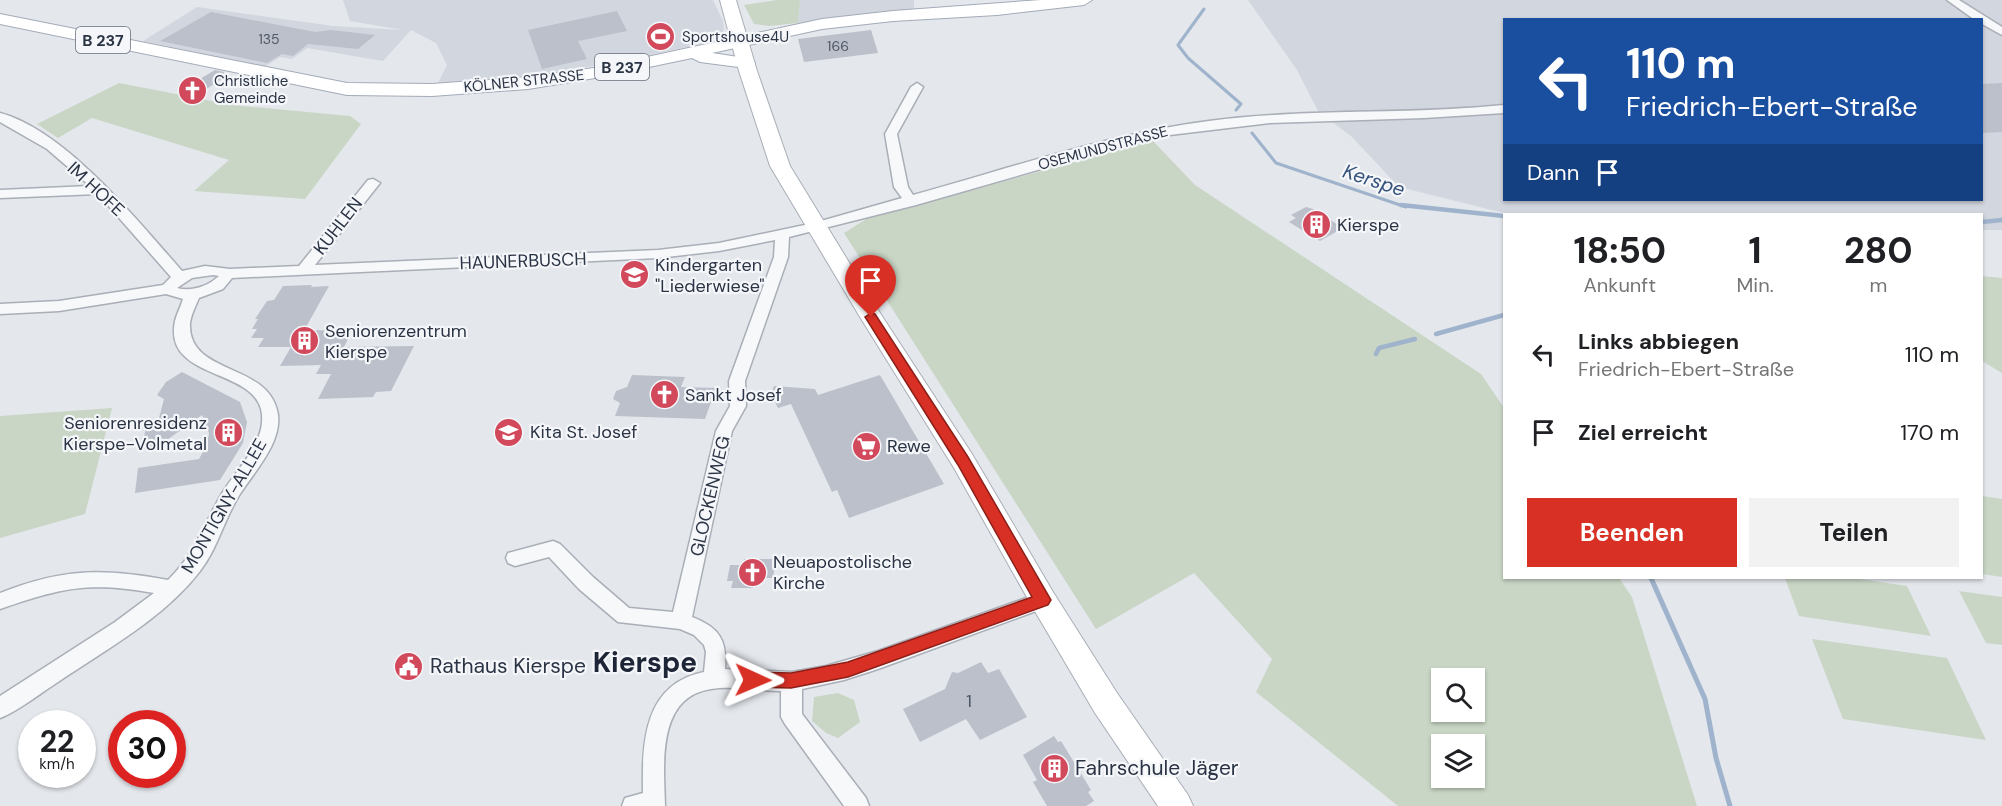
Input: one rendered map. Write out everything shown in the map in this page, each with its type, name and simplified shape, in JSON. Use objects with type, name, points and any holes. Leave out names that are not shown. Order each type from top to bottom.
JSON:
[{"type":"main road","points":[[728,0],[780,166],[816,228],[963,461],[1042,600],[1119,722],[1177,806]]},
{"type":"main road","name":"KÖLNER STRASSE","points":[[0,19],[347,89],[443,90],[528,83],[601,72],[741,41],[858,19],[997,10],[1084,0]]},
{"type":"main road","points":[[673,56],[717,57],[746,63]]},
{"type":"street","points":[[1952,0],[1976,18]]},
{"type":"street","points":[[1987,26],[2002,32]]},
{"type":"street","points":[[911,202],[902,187],[891,134],[917,87]]},
{"type":"street","name":"OSEMUNDSTRASSE","points":[[816,228],[1134,137],[1179,129],[1286,118],[1420,115],[1503,109]]},
{"type":"street","name":"IM HOFE","points":[[0,117],[34,134],[103,190],[179,277]]},
{"type":"street","name":"KUHLEN","points":[[304,270],[373,183]]},
{"type":"street","points":[[0,194],[103,190]]},
{"type":"street","name":"HAUNERBUSCH","points":[[179,277],[209,271],[222,271],[228,274],[658,255],[719,247],[816,228]]},
{"type":"street","name":"GLOCKENWEG","points":[[681,621],[724,432],[738,406],[737,381],[780,256],[782,236]]},
{"type":"street","points":[[0,309],[59,306],[168,289],[172,292],[193,293],[216,287],[225,280],[228,274]]},
{"type":"street","points":[[168,289],[179,277]]},
{"type":"street","name":"MONTIGNY-ALLEE","points":[[0,708],[146,612],[173,589],[195,564],[209,540],[226,500],[254,459],[267,434],[269,410],[264,397],[245,382],[197,359],[187,347],[181,326],[183,312],[193,293]]},
{"type":"street","points":[[514,558],[552,549],[586,583],[625,616],[681,621],[701,629],[712,640],[716,652],[714,679]]},
{"type":"street","points":[[0,601],[45,584],[72,578],[124,579],[173,589]]},
{"type":"street","points":[[647,804],[661,717],[670,701],[687,686],[700,680],[714,679],[791,681],[848,670],[1042,600]]},
{"type":"street","points":[[791,681],[792,717],[858,806]]},
{"type":"shaded area","points":[[343,0],[713,0],[723,21],[724,30],[717,38],[696,45],[611,63],[538,75],[438,83],[447,65],[436,43],[411,30],[383,61],[307,48],[292,59],[280,57],[264,67],[143,41],[197,7],[333,26],[403,30],[350,21]]},
{"type":"shaded area","points":[[800,0],[914,0],[914,10],[798,23]]},
{"type":"shaded area","points":[[1248,0],[2002,0],[2002,230],[1983,230],[1983,213],[1504,213],[1399,187],[1352,137],[1318,111],[1297,70]]},
{"type":"green space","points":[[777,0],[800,0],[798,23],[769,26],[754,24],[744,5]]},
{"type":"green space","points":[[119,83],[233,105],[350,116],[361,124],[305,199],[194,191],[229,160],[92,118],[58,138],[37,124]]},
{"type":"green space","points":[[1153,141],[1195,185],[1481,374],[1503,407],[1503,579],[1620,579],[1632,597],[1697,806],[1398,806],[1256,692],[1272,659],[1194,573],[1096,629],[844,233],[868,218]]},
{"type":"green space","points":[[1983,276],[2002,278],[2002,373],[1983,362]]},
{"type":"green space","points":[[112,408],[85,514],[0,538],[0,416]]},
{"type":"green space","points":[[1983,496],[2002,499],[2002,577],[1983,574]]},
{"type":"green space","points":[[1785,579],[1859,579],[1907,586],[1931,636],[1799,616]]},
{"type":"green space","points":[[1959,591],[2002,597],[2002,645],[1986,643]]},
{"type":"green space","points":[[1812,639],[1947,658],[1986,740],[1843,719]]},
{"type":"green space","points":[[838,693],[854,700],[860,722],[838,738],[826,733],[812,721],[814,697]]},
{"type":"building","points":[[617,11],[627,31],[578,41],[587,59],[542,69],[528,30]]},
{"type":"building","points":[[211,12],[315,32],[331,30],[375,35],[358,49],[308,44],[293,56],[282,54],[267,63],[160,41]]},
{"type":"building","points":[[871,30],[878,53],[804,62],[798,39]]},
{"type":"building","points":[[215,70],[224,72],[226,76],[196,96],[178,92]]},
{"type":"building","points":[[2002,83],[2002,132],[1983,133],[1983,84]]},
{"type":"building","name":"Kierspe","points":[[1306,207],[1343,228],[1320,241],[1289,222],[1296,218],[1291,215]]},
{"type":"building","name":"Seniorenzentrum Kierspe","points":[[312,285],[311,287],[329,286],[306,327],[309,327],[308,330],[352,331],[344,347],[414,346],[391,391],[376,392],[373,397],[318,399],[331,374],[316,374],[321,365],[280,366],[291,347],[258,347],[264,338],[251,338],[257,329],[252,329],[258,319],[255,319],[267,301],[274,300],[283,286]]},
{"type":"building","name":"Seniorenresidenz Kierspe-Volmetal","points":[[182,372],[240,402],[247,422],[243,443],[220,480],[135,493],[138,468],[199,459],[207,445],[209,433],[202,415],[150,452],[142,447],[146,427],[159,418],[164,399],[157,395],[166,382]]},
{"type":"building","name":"Sankt Josef","points":[[632,375],[685,377],[681,387],[716,388],[705,419],[615,416],[620,403],[613,399],[616,391],[627,387]]},
{"type":"building","name":"Rewe","points":[[880,375],[944,484],[849,518],[837,490],[832,492],[791,404],[778,408],[771,394],[774,386],[815,389],[818,395]]},
{"type":"building","name":"Neuapostolische Kirche","points":[[744,559],[773,559],[775,565],[773,578],[755,578],[753,588],[731,588],[733,581],[727,581],[730,565],[743,565]]},
{"type":"building","points":[[981,662],[988,673],[999,669],[1027,717],[980,740],[966,719],[920,742],[903,709],[945,689],[952,672],[958,673]]},
{"type":"building","name":"Fahrschule Jäger","points":[[1054,736],[1058,742],[1061,741],[1091,790],[1088,792],[1094,801],[1086,806],[1047,806],[1033,782],[1037,780],[1023,755]]},
{"type":"waterway","name":"Kerspe","points":[[1204,9],[1178,45],[1188,58],[1241,104],[1236,110]]},
{"type":"waterway","name":"Kerspe","points":[[1252,133],[1276,163],[1406,207]]},
{"type":"waterway","name":"Kerspe","points":[[1401,205],[1503,216]]},
{"type":"waterway","name":"Kerspe","points":[[1983,222],[2002,220]]},
{"type":"waterway","points":[[1436,334],[1503,315]]},
{"type":"waterway","points":[[1376,354],[1379,348],[1415,339]]},
{"type":"waterway","points":[[1651,579],[1705,699],[1716,758],[1730,806]]},
{"type":"place","name":"Sportshouse4U","points":[[661,37]]},
{"type":"place","name":"Christliche Gemeinde","points":[[193,90]]},
{"type":"place","name":"Kierspe","points":[[1316,225]]},
{"type":"place","name":"Kindergarten \"Liederwiese\"","points":[[634,275]]},
{"type":"place","name":"Seniorenzentrum Kierspe","points":[[304,341]]},
{"type":"place","name":"Sankt Josef","points":[[664,395]]},
{"type":"place","name":"Kita St. Josef","points":[[509,432]]},
{"type":"place","name":"Seniorenresidenz Kierspe-Volmetal","points":[[228,433]]},
{"type":"place","name":"Rewe","points":[[866,446]]},
{"type":"place","name":"Neuapostolische Kirche","points":[[752,572]]},
{"type":"place","name":"Rathaus Kierspe","points":[[409,666]]},
{"type":"place","name":"Fahrschule Jäger","points":[[1054,768]]},
{"type":"district","name":"Kierspe","points":[[645,662]]},
{"type":"route","points":[[753,680],[791,681],[848,670],[1042,600],[963,461],[871,317]]}]
